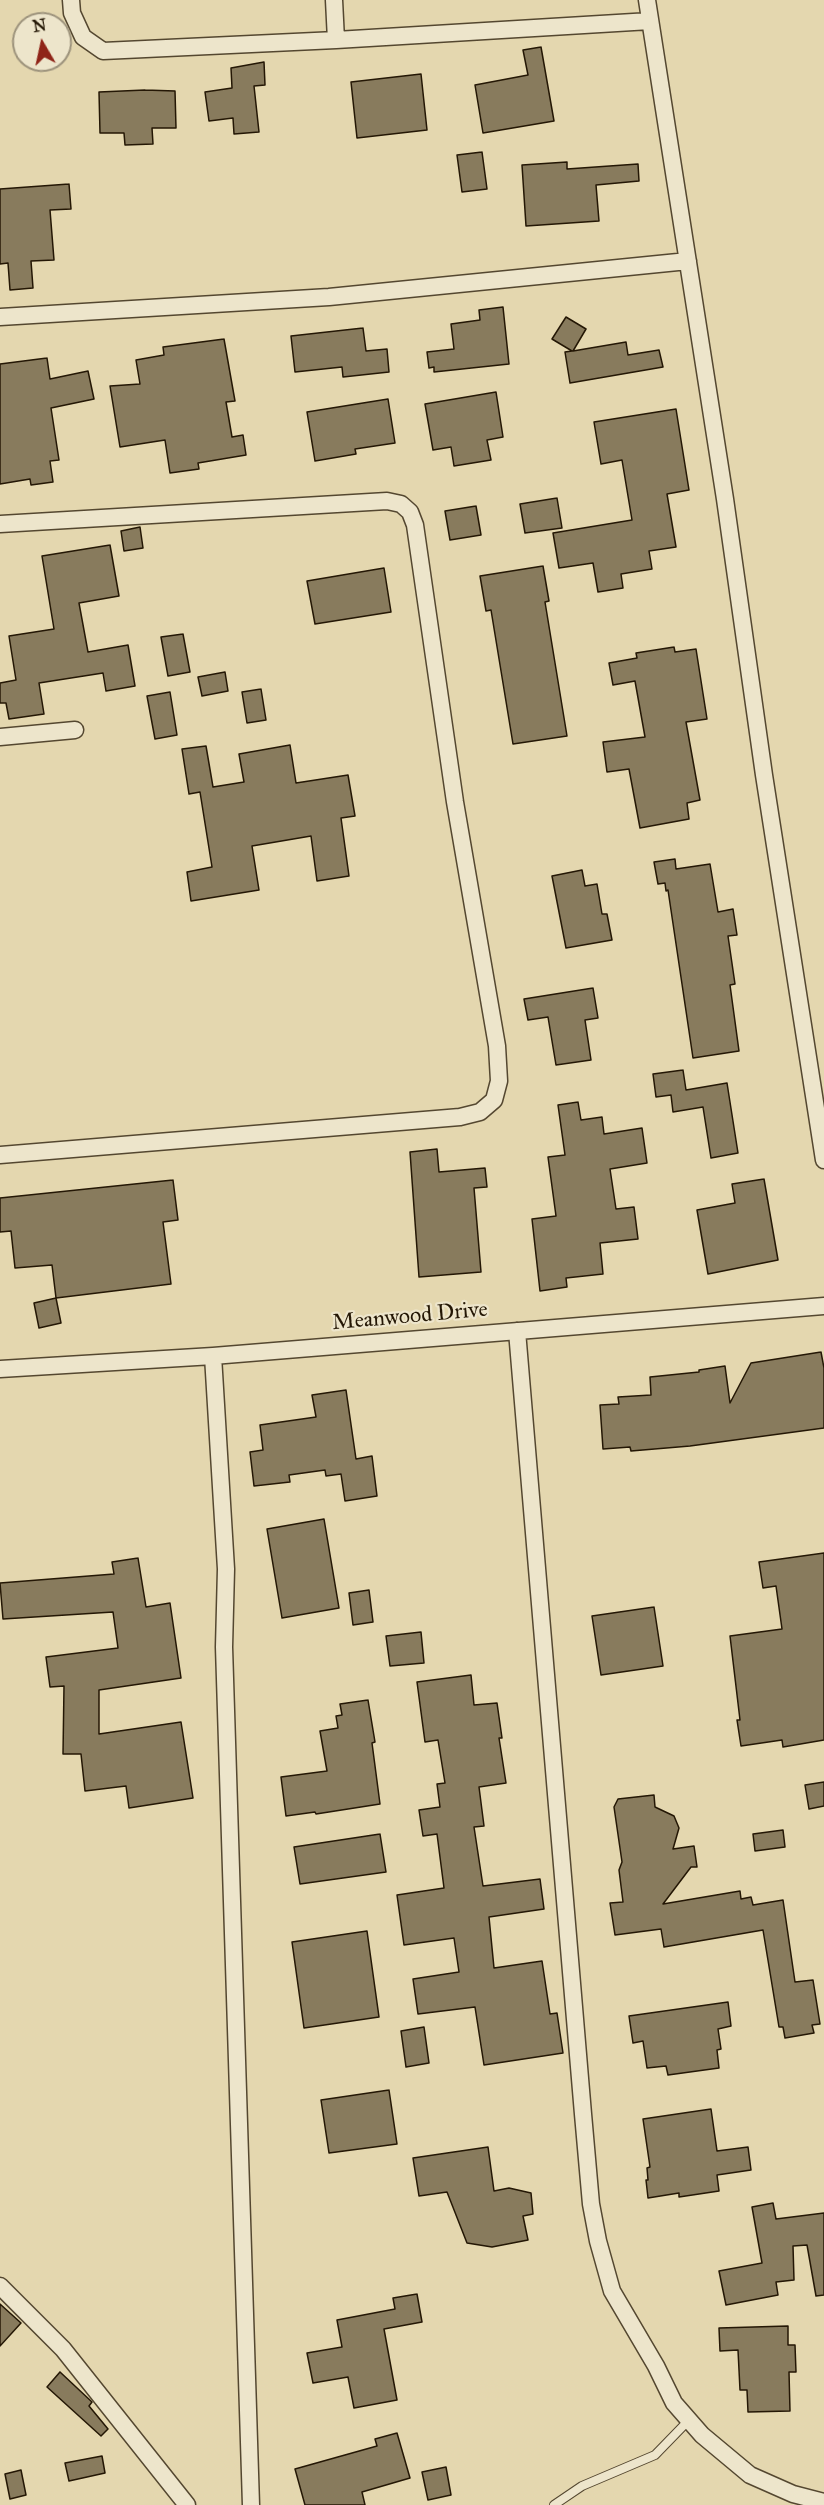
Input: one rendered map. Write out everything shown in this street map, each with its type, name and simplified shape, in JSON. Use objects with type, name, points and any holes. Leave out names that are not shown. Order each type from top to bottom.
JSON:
[{"type":"street","points":[[71,0],[72,13],[83,37],[103,51],[650,21]]},
{"type":"street","points":[[334,0],[336,40]]},
{"type":"street","points":[[647,0],[824,1160]]},
{"type":"street","points":[[0,317],[329,297],[688,261]]},
{"type":"street","points":[[0,524],[387,501],[401,504],[410,512],[415,525],[454,802],[497,1046],[499,1081],[494,1100],[480,1112],[460,1117],[0,1155]]},
{"type":"street","points":[[0,737],[75,730]]},
{"type":"street","name":"Meanwood Drive","points":[[0,1369],[213,1356],[824,1306]]},
{"type":"street","points":[[517,1331],[591,2204],[598,2241],[612,2291],[656,2366],[674,2403],[702,2435],[750,2475],[793,2494],[824,2502]]},
{"type":"street","points":[[213,1356],[225,1569],[225,1659],[251,2505]]},
{"type":"street","points":[[0,2286],[63,2349],[188,2505]]},
{"type":"lane","points":[[554,2505],[582,2486],[655,2455],[689,2420]]},
{"type":"building","points":[[541,47],[554,121],[483,133],[475,85],[528,75],[523,50]]},
{"type":"building","points":[[264,62],[265,85],[254,86],[259,132],[234,134],[233,118],[209,121],[205,92],[232,88],[231,68]]},
{"type":"building","points":[[421,74],[427,130],[357,138],[351,82]]},
{"type":"building","points":[[175,91],[176,128],[152,128],[153,144],[125,145],[124,133],[100,133],[99,92]]},
{"type":"building","points":[[482,152],[487,189],[462,192],[457,155]]},
{"type":"building","points":[[567,162],[567,169],[638,164],[639,181],[596,185],[599,221],[526,226],[522,165]]},
{"type":"building","points":[[69,184],[71,209],[50,210],[54,260],[31,261],[33,288],[10,290],[8,263],[0,264],[0,189]]},
{"type":"building","points":[[503,307],[509,364],[434,372],[434,367],[429,368],[427,352],[454,349],[451,324],[480,320],[479,310]]},
{"type":"building","points":[[566,317],[586,329],[573,351],[626,342],[628,355],[659,350],[663,367],[570,383],[565,352],[572,351],[552,339]]},
{"type":"building","points":[[363,328],[366,351],[387,349],[389,372],[343,377],[342,367],[295,372],[291,336]]},
{"type":"building","points":[[224,339],[235,401],[226,402],[232,437],[243,435],[246,455],[198,463],[199,469],[170,473],[165,440],[120,447],[110,386],[140,384],[136,360],[164,355],[163,347]]},
{"type":"building","points":[[47,358],[50,379],[88,371],[94,399],[51,408],[59,460],[50,461],[53,482],[31,485],[30,479],[0,484],[0,364]]},
{"type":"building","points":[[496,392],[503,437],[487,440],[491,460],[454,466],[451,447],[433,450],[425,404]]},
{"type":"building","points":[[388,399],[395,443],[355,449],[356,454],[315,461],[307,412]]},
{"type":"building","points":[[676,409],[689,490],[667,494],[676,547],[649,551],[652,569],[621,574],[623,588],[598,592],[593,563],[559,568],[553,533],[632,520],[622,460],[601,464],[594,422]]},
{"type":"building","points":[[557,498],[562,528],[525,533],[520,504]]},
{"type":"building","points":[[476,506],[481,535],[450,540],[445,511]]},
{"type":"building","points":[[140,527],[143,548],[124,551],[121,531]]},
{"type":"building","points":[[110,545],[119,596],[79,603],[88,652],[128,645],[135,686],[106,691],[103,673],[39,683],[44,714],[9,719],[6,703],[0,703],[0,683],[16,680],[9,636],[54,629],[42,556]]},
{"type":"building","points":[[543,566],[549,601],[545,602],[567,736],[513,744],[491,610],[486,611],[480,576]]},
{"type":"building","points":[[384,568],[391,612],[315,624],[307,581]]},
{"type":"building","points":[[183,634],[190,672],[168,676],[161,637]]},
{"type":"building","points":[[674,647],[675,652],[696,649],[707,719],[686,722],[700,800],[687,803],[689,819],[640,828],[629,769],[607,772],[603,742],[645,737],[635,681],[613,685],[609,663],[637,658],[636,653]]},
{"type":"building","points":[[225,672],[228,691],[202,696],[198,677]]},
{"type":"building","points":[[261,689],[266,720],[247,723],[242,692]]},
{"type":"building","points":[[170,692],[177,735],[155,739],[147,696]]},
{"type":"building","points":[[290,745],[296,783],[348,775],[355,816],[341,818],[349,876],[317,881],[311,836],[252,846],[259,890],[191,901],[187,872],[212,867],[200,792],[189,794],[182,749],[206,746],[213,787],[244,782],[239,754]]},
{"type":"building","points":[[675,859],[676,869],[710,864],[718,912],[733,909],[737,935],[728,936],[735,984],[730,985],[739,1051],[693,1058],[668,890],[666,891],[665,883],[658,884],[654,862]]},
{"type":"building","points":[[582,870],[585,886],[597,884],[602,914],[607,914],[612,940],[566,948],[552,876]]},
{"type":"building","points":[[593,988],[598,1018],[585,1020],[591,1060],[556,1065],[548,1017],[528,1020],[524,999]]},
{"type":"building","points":[[683,1070],[686,1090],[727,1083],[738,1153],[711,1158],[703,1107],[673,1112],[671,1095],[656,1097],[653,1074]]},
{"type":"building","points":[[578,1102],[581,1120],[602,1117],[604,1134],[642,1128],[647,1163],[610,1169],[616,1209],[634,1207],[638,1239],[600,1243],[603,1274],[566,1278],[567,1287],[540,1291],[532,1219],[556,1216],[548,1157],[565,1155],[558,1105]]},
{"type":"building","points":[[437,1149],[439,1172],[485,1168],[487,1187],[474,1188],[481,1272],[419,1277],[410,1152]]},
{"type":"building","points":[[764,1179],[778,1260],[708,1274],[697,1210],[735,1203],[732,1184]]},
{"type":"building","points":[[173,1180],[178,1220],[163,1222],[171,1284],[56,1298],[52,1265],[15,1268],[11,1231],[0,1232],[0,1198]]},
{"type":"building","points":[[56,1298],[61,1323],[39,1328],[34,1303]]},
{"type":"building","points":[[821,1352],[824,1368],[824,1428],[690,1446],[631,1451],[630,1447],[603,1449],[600,1405],[619,1404],[618,1397],[651,1395],[650,1377],[699,1372],[699,1370],[725,1366],[730,1403],[751,1363]]},
{"type":"building","points":[[346,1390],[356,1459],[372,1456],[377,1496],[345,1501],[341,1474],[326,1476],[325,1470],[289,1475],[290,1482],[254,1486],[250,1452],[263,1450],[260,1425],[316,1417],[312,1395]]},
{"type":"building","points":[[324,1519],[339,1608],[282,1618],[267,1529]]},
{"type":"building","points":[[824,1553],[824,1740],[783,1747],[782,1740],[741,1746],[730,1636],[782,1629],[776,1586],[763,1588],[759,1562]]},
{"type":"building","points":[[138,1558],[146,1607],[170,1603],[181,1678],[99,1690],[99,1734],[181,1722],[193,1798],[129,1808],[126,1786],[85,1791],[81,1754],[63,1754],[64,1686],[50,1687],[46,1657],[118,1648],[113,1612],[3,1619],[0,1583],[114,1574],[112,1562]]},
{"type":"building","points":[[369,1590],[373,1622],[353,1625],[349,1593]]},
{"type":"building","points":[[654,1607],[663,1666],[601,1675],[592,1616]]},
{"type":"building","points":[[421,1632],[424,1663],[390,1666],[386,1636]]},
{"type":"building","points":[[471,1675],[474,1705],[497,1703],[502,1738],[499,1738],[506,1783],[479,1787],[484,1826],[474,1827],[483,1886],[540,1879],[544,1909],[489,1917],[494,1968],[542,1961],[550,2014],[557,2013],[563,2053],[484,2065],[475,2007],[418,2014],[413,1979],[459,1972],[454,1938],[404,1945],[397,1895],[444,1888],[437,1834],[423,1836],[419,1810],[440,1807],[437,1784],[445,1783],[438,1740],[425,1742],[417,1682]]},
{"type":"building","points":[[368,1700],[375,1742],[372,1743],[380,1804],[316,1814],[315,1812],[286,1816],[281,1777],[327,1771],[320,1731],[338,1728],[336,1716],[342,1715],[340,1704]]},
{"type":"building","points":[[824,1782],[824,1806],[809,1809],[805,1785]]},
{"type":"building","points":[[654,1795],[655,1807],[674,1816],[679,1828],[673,1849],[694,1846],[697,1867],[691,1867],[663,1904],[740,1891],[741,1899],[751,1897],[753,1905],[783,1900],[795,1982],[813,1980],[820,2024],[812,2025],[814,2033],[785,2038],[783,2027],[779,2027],[763,1930],[664,1947],[661,1929],[615,1935],[610,1903],[623,1902],[619,1870],[622,1862],[614,1807],[618,1799]]},
{"type":"building","points":[[783,1830],[785,1847],[755,1851],[753,1834]]},
{"type":"building","points":[[380,1834],[386,1872],[300,1884],[294,1847]]},
{"type":"building","points":[[367,1931],[379,2017],[304,2028],[292,1942]]},
{"type":"building","points":[[728,2002],[731,2026],[718,2029],[721,2049],[717,2050],[719,2068],[668,2075],[666,2066],[647,2068],[643,2041],[633,2043],[629,2016]]},
{"type":"building","points":[[424,2027],[429,2063],[406,2067],[401,2031]]},
{"type":"building","points":[[389,2090],[397,2144],[329,2153],[321,2100]]},
{"type":"building","points":[[711,2109],[717,2151],[748,2147],[751,2170],[717,2175],[719,2191],[679,2197],[679,2193],[648,2198],[646,2180],[648,2180],[647,2168],[650,2167],[643,2119]]},
{"type":"building","points":[[488,2147],[494,2191],[509,2188],[531,2193],[533,2214],[523,2216],[528,2240],[492,2247],[467,2243],[447,2192],[419,2196],[413,2158]]},
{"type":"building","points":[[773,2203],[776,2219],[824,2213],[824,2295],[816,2296],[807,2245],[793,2246],[794,2280],[776,2282],[778,2295],[726,2305],[719,2271],[762,2263],[752,2207]]},
{"type":"building","points":[[417,2294],[422,2322],[384,2329],[397,2400],[354,2408],[348,2377],[313,2383],[307,2353],[342,2347],[337,2320],[395,2309],[393,2298]]},
{"type":"building","points":[[0,2304],[21,2323],[0,2346]]},
{"type":"building","points":[[788,2326],[788,2345],[795,2345],[796,2372],[789,2372],[790,2411],[748,2412],[747,2390],[740,2390],[738,2350],[720,2351],[719,2328]]},
{"type":"building","points":[[60,2372],[92,2402],[89,2406],[108,2429],[101,2436],[47,2387]]},
{"type":"building","points":[[397,2433],[410,2478],[362,2492],[365,2505],[305,2505],[295,2469],[377,2446],[375,2439]]},
{"type":"building","points":[[102,2456],[105,2473],[69,2481],[65,2463]]},
{"type":"building","points":[[446,2467],[451,2495],[428,2500],[422,2472]]},
{"type":"building","points":[[21,2470],[26,2495],[10,2499],[5,2474]]}]
